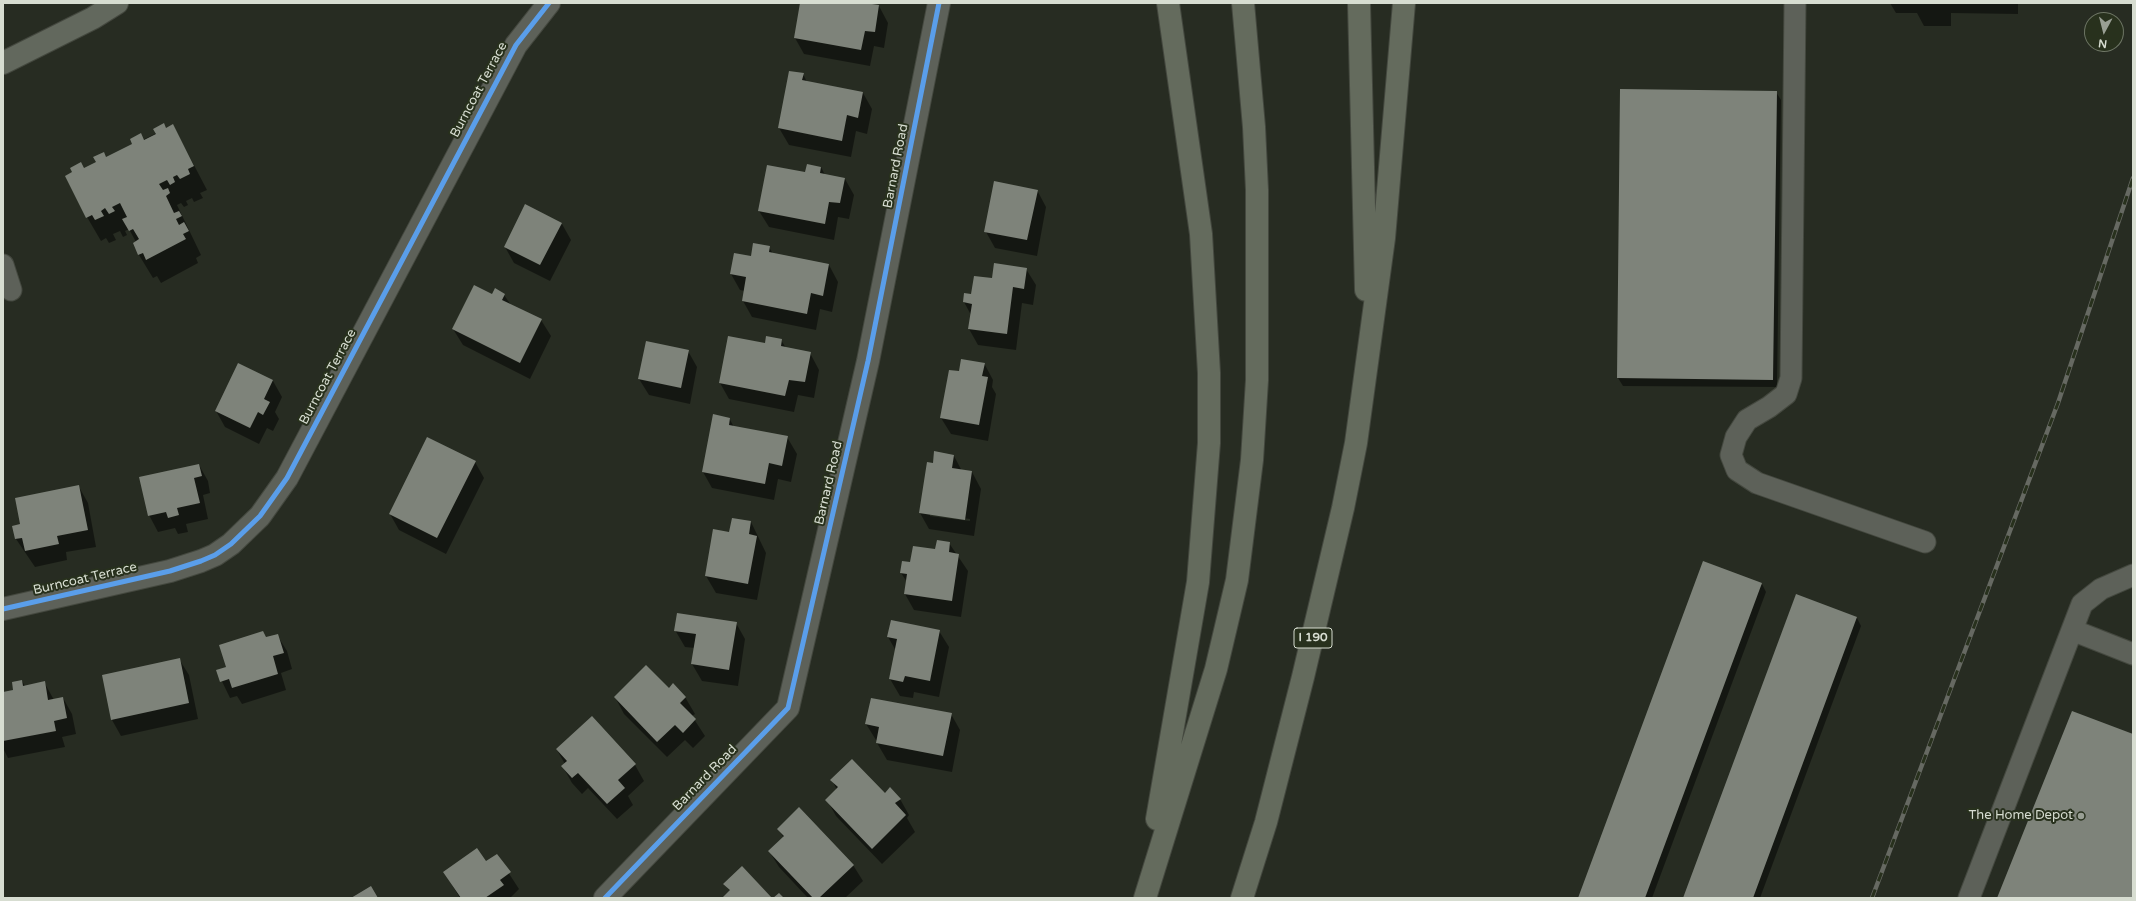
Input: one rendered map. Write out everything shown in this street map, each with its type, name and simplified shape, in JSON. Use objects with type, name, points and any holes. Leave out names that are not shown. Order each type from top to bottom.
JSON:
[{"type":"highway","points":[[1144,898],[1198,582],[1209,443],[1209,373],[1201,234],[1168,3]]},
{"type":"highway","points":[[1144,898],[1216,669],[1237,580],[1252,460],[1258,365],[1257,190],[1254,127],[1243,3]]},
{"type":"highway","points":[[1359,3],[1366,248],[1366,373]]},
{"type":"highway","points":[[1366,373],[1390,186],[1404,3]]},
{"type":"highway","name":"I 190","points":[[1242,898],[1266,822],[1321,604],[1354,450],[1366,373]]},
{"type":"main road","points":[[3,63],[93,18],[117,3]]},
{"type":"street","name":"Burncoat Terrace","points":[[3,609],[170,570],[201,561],[215,555],[231,544],[260,516],[287,478],[516,45],[548,3]]},
{"type":"street","name":"Barnard Road","points":[[605,898],[788,708],[868,361],[939,3]]},
{"type":"lane","points":[[1796,3],[1791,378],[1786,394],[1769,407],[1747,420],[1736,437],[1731,455],[1737,470],[1757,483],[1926,542]]},
{"type":"lane","points":[[3,265],[11,290]]},
{"type":"lane","points":[[1969,898],[2082,604],[2101,589],[2133,575]]},
{"type":"lane","points":[[2072,630],[2133,654]]},
{"type":"building","points":[[800,3],[865,3],[879,5],[875,32],[865,31],[861,50],[794,38]]},
{"type":"building","points":[[789,71],[804,73],[802,80],[863,92],[858,118],[847,115],[842,141],[778,128]]},
{"type":"building","points":[[1620,89],[1777,91],[1773,380],[1617,378]]},
{"type":"building","points":[[164,123],[166,128],[173,124],[194,166],[188,169],[190,174],[180,179],[177,175],[173,177],[175,182],[170,185],[167,180],[159,184],[163,190],[168,188],[170,193],[166,196],[174,213],[179,211],[182,216],[176,219],[179,225],[184,222],[189,231],[183,234],[186,239],[146,260],[143,253],[138,255],[133,243],[139,239],[133,229],[129,231],[122,219],[127,217],[120,203],[112,207],[115,211],[109,214],[105,208],[101,211],[104,216],[95,220],[92,215],[86,218],[65,176],[72,172],[70,168],[81,162],[84,168],[96,162],[93,157],[104,152],[106,157],[132,144],[130,139],[141,133],[144,140],[156,134],[153,129]]},
{"type":"building","points":[[807,164],[821,167],[820,173],[845,178],[840,203],[829,202],[825,224],[758,211],[767,165],[805,172]]},
{"type":"building","points":[[994,181],[1038,190],[1027,240],[984,232]]},
{"type":"building","points":[[525,204],[562,223],[540,265],[504,247]]},
{"type":"building","points":[[753,243],[770,246],[769,252],[829,264],[823,296],[811,293],[807,314],[742,301],[746,277],[730,274],[734,253],[751,256]]},
{"type":"building","points":[[994,263],[1027,268],[1024,289],[1013,287],[1007,334],[968,329],[972,304],[963,302],[964,293],[971,294],[974,276],[992,278]]},
{"type":"building","points":[[474,285],[492,294],[495,288],[505,294],[502,300],[542,319],[520,363],[452,329]]},
{"type":"building","points":[[728,336],[765,343],[766,336],[782,339],[781,346],[811,352],[805,382],[789,380],[785,396],[719,383]]},
{"type":"building","points":[[646,341],[689,350],[681,388],[638,379]]},
{"type":"building","points":[[961,359],[985,363],[982,376],[988,377],[979,425],[940,418],[949,370],[959,371]]},
{"type":"building","points":[[238,363],[273,380],[264,399],[270,402],[263,415],[258,412],[250,428],[215,411]]},
{"type":"building","points":[[713,414],[730,418],[729,425],[788,436],[782,466],[769,463],[765,484],[702,472]]},
{"type":"building","points":[[427,437],[476,461],[437,538],[389,514]]},
{"type":"building","points":[[934,451],[954,455],[952,468],[972,471],[965,520],[919,513],[927,462],[933,463]]},
{"type":"building","points":[[199,464],[202,476],[194,478],[200,503],[177,508],[179,515],[168,518],[166,512],[148,516],[139,477]]},
{"type":"building","points":[[79,485],[88,530],[57,536],[59,544],[25,551],[22,538],[15,539],[12,526],[20,524],[15,498]]},
{"type":"building","points":[[732,518],[751,521],[749,534],[757,536],[748,584],[705,576],[713,529],[729,532]]},
{"type":"building","points":[[937,540],[950,542],[949,552],[959,554],[952,601],[904,594],[907,574],[900,573],[902,561],[910,562],[913,546],[935,549]]},
{"type":"building","points":[[1703,561],[1762,583],[1645,898],[1578,898]]},
{"type":"building","points":[[1796,594],[1857,617],[1753,898],[1683,898]]},
{"type":"building","points":[[677,613],[737,622],[729,670],[691,664],[696,634],[674,631]]},
{"type":"building","points":[[891,620],[940,630],[930,681],[905,676],[903,682],[889,679],[897,639],[887,637]]},
{"type":"building","points":[[263,631],[266,637],[278,634],[284,653],[273,656],[278,674],[232,688],[229,679],[220,682],[216,670],[226,667],[219,645]]},
{"type":"building","points":[[180,658],[189,703],[111,720],[102,675]]},
{"type":"building","points":[[646,665],[669,688],[673,683],[686,697],[680,703],[696,719],[683,733],[675,725],[657,742],[614,697]]},
{"type":"building","points":[[22,680],[23,686],[45,681],[48,700],[63,697],[67,718],[54,721],[56,731],[3,741],[3,692],[13,690],[12,682]]},
{"type":"building","points":[[871,698],[952,713],[943,756],[876,743],[879,727],[865,724]]},
{"type":"building","name":"The Home Depot","points":[[2072,711],[2133,734],[2133,898],[1997,898]]},
{"type":"building","points":[[592,716],[636,764],[618,780],[625,788],[607,804],[578,773],[572,778],[561,766],[567,761],[556,749]]},
{"type":"building","points":[[852,759],[885,793],[890,787],[901,799],[895,803],[906,815],[872,849],[825,800],[838,787],[830,780]]},
{"type":"building","points":[[799,807],[854,865],[819,898],[813,898],[768,851],[784,836],[777,829]]},
{"type":"building","points":[[477,848],[486,861],[497,854],[511,872],[500,880],[504,885],[485,898],[461,898],[443,872]]},
{"type":"building","points":[[742,866],[772,898],[722,898],[730,890],[723,884]]},
{"type":"building","points":[[371,886],[378,898],[351,898]]},
{"type":"building","points":[[779,893],[784,898],[773,898]]},
{"type":"railway","points":[[1872,898],[2058,403],[2133,178]]},
{"type":"cycle path","points":[[3,609],[170,571],[201,561],[215,555],[231,544],[260,516],[287,478],[516,45],[549,3]]},
{"type":"cycle path","points":[[605,898],[788,708],[868,361],[939,3]]},
{"type":"place","name":"The Home Depot","points":[[2081,816]]}]
